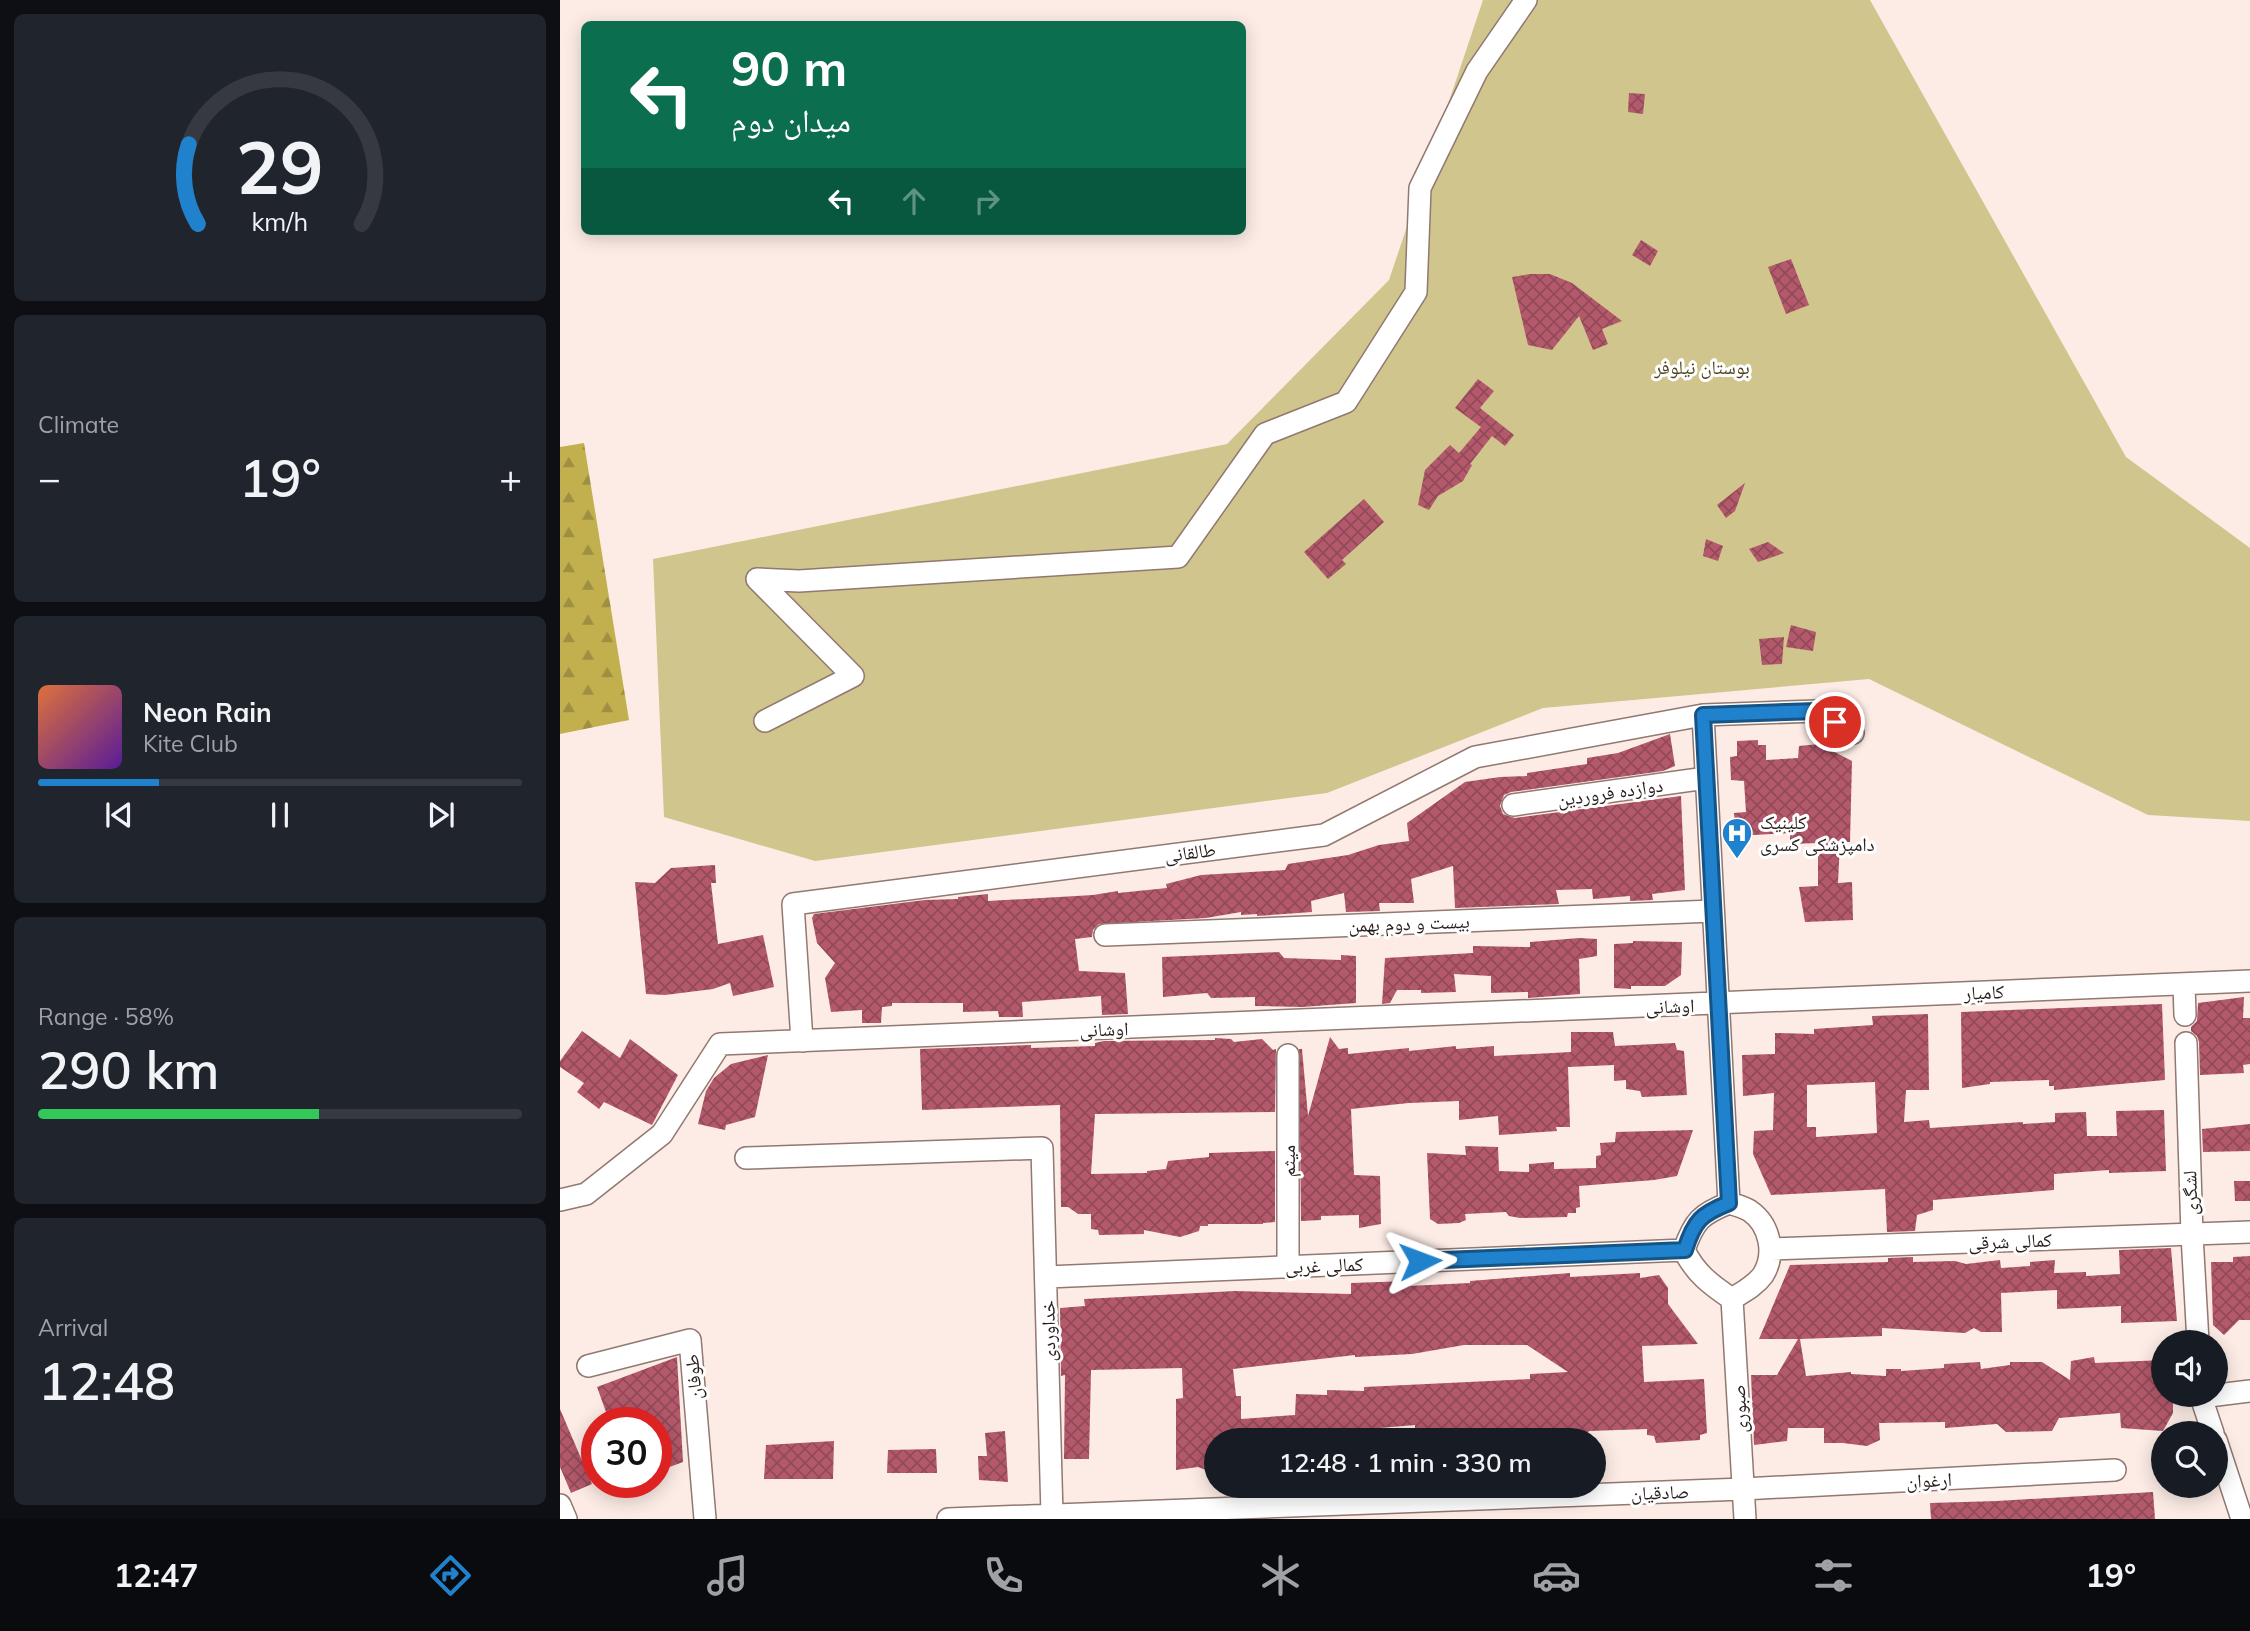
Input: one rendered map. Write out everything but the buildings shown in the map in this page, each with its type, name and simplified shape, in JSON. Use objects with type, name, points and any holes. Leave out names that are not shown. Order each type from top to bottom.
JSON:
[{"type":"street","points":[[765,721],[853,676],[757,579],[799,581],[1178,557],[1265,434],[1346,402],[1416,292],[1420,188],[1477,71],[1526,0]]},
{"type":"street","points":[[1729,1203],[1703,715],[1817,711],[1853,733]]},
{"type":"street","name":"طالقانی","points":[[802,1041],[793,904],[1324,835],[1475,757],[1703,715]]},
{"type":"street","name":"دوازده فروردین","points":[[1513,805],[1706,778]]},
{"type":"street","name":"بیست و دوم بهمن","points":[[1105,935],[1713,911]]},
{"type":"street","name":"کامیار","points":[[1718,1004],[2250,981]]},
{"type":"street","points":[[2184,984],[2185,1016]]},
{"type":"street","name":"اوشانی","points":[[560,1200],[586,1194],[662,1134],[720,1044],[1718,1004]]},
{"type":"street","name":"لشگری","points":[[2186,1043],[2197,1330]]},
{"type":"street","name":"میثم","points":[[1288,1055],[1288,1267]]},
{"type":"street","name":"خداوردی","points":[[746,1158],[1042,1148],[1052,1514]]},
{"type":"street","points":[[1729,1203],[1748,1209],[1760,1220],[1771,1249],[1763,1275],[1752,1287],[1732,1299],[1703,1278],[1692,1266],[1685,1250],[1691,1229],[1702,1216],[1729,1203]]},
{"type":"street","name":"کمالی شرقی","points":[[1771,1249],[2250,1232]]},
{"type":"street","name":"کمالی غربی","points":[[1047,1277],[1685,1250]]},
{"type":"street","name":"صبوری","points":[[1732,1299],[1745,1519]]},
{"type":"street","name":"طوفان","points":[[588,1366],[690,1339],[705,1519]]},
{"type":"street","points":[[2209,1421],[2201,1397],[2250,1391]]},
{"type":"street","name":"ارغوان","points":[[1744,1489],[2115,1470]]},
{"type":"street","points":[[2228,1476],[2242,1519]]},
{"type":"street","name":"صادقیان","points":[[948,1519],[1744,1489]]},
{"type":"street","points":[[560,1505],[566,1519]]},
{"type":"green space","name":"بوستان نیلوفر","points":[[1483,0],[1870,0],[2126,457],[2250,548],[2250,821],[2148,815],[1869,679],[1543,708],[1327,793],[815,861],[664,817],[653,559],[1227,444],[1389,280]]},
{"type":"green space","points":[[584,443],[629,720],[560,734],[560,447]]},
{"type":"place","name":"کلینیک دامپزشکی کسری","points":[[1737,860]]},
{"type":"route","points":[[1420,1261],[1685,1250],[1691,1229],[1702,1216],[1729,1203],[1703,715],[1817,711],[1835,722]]}]
